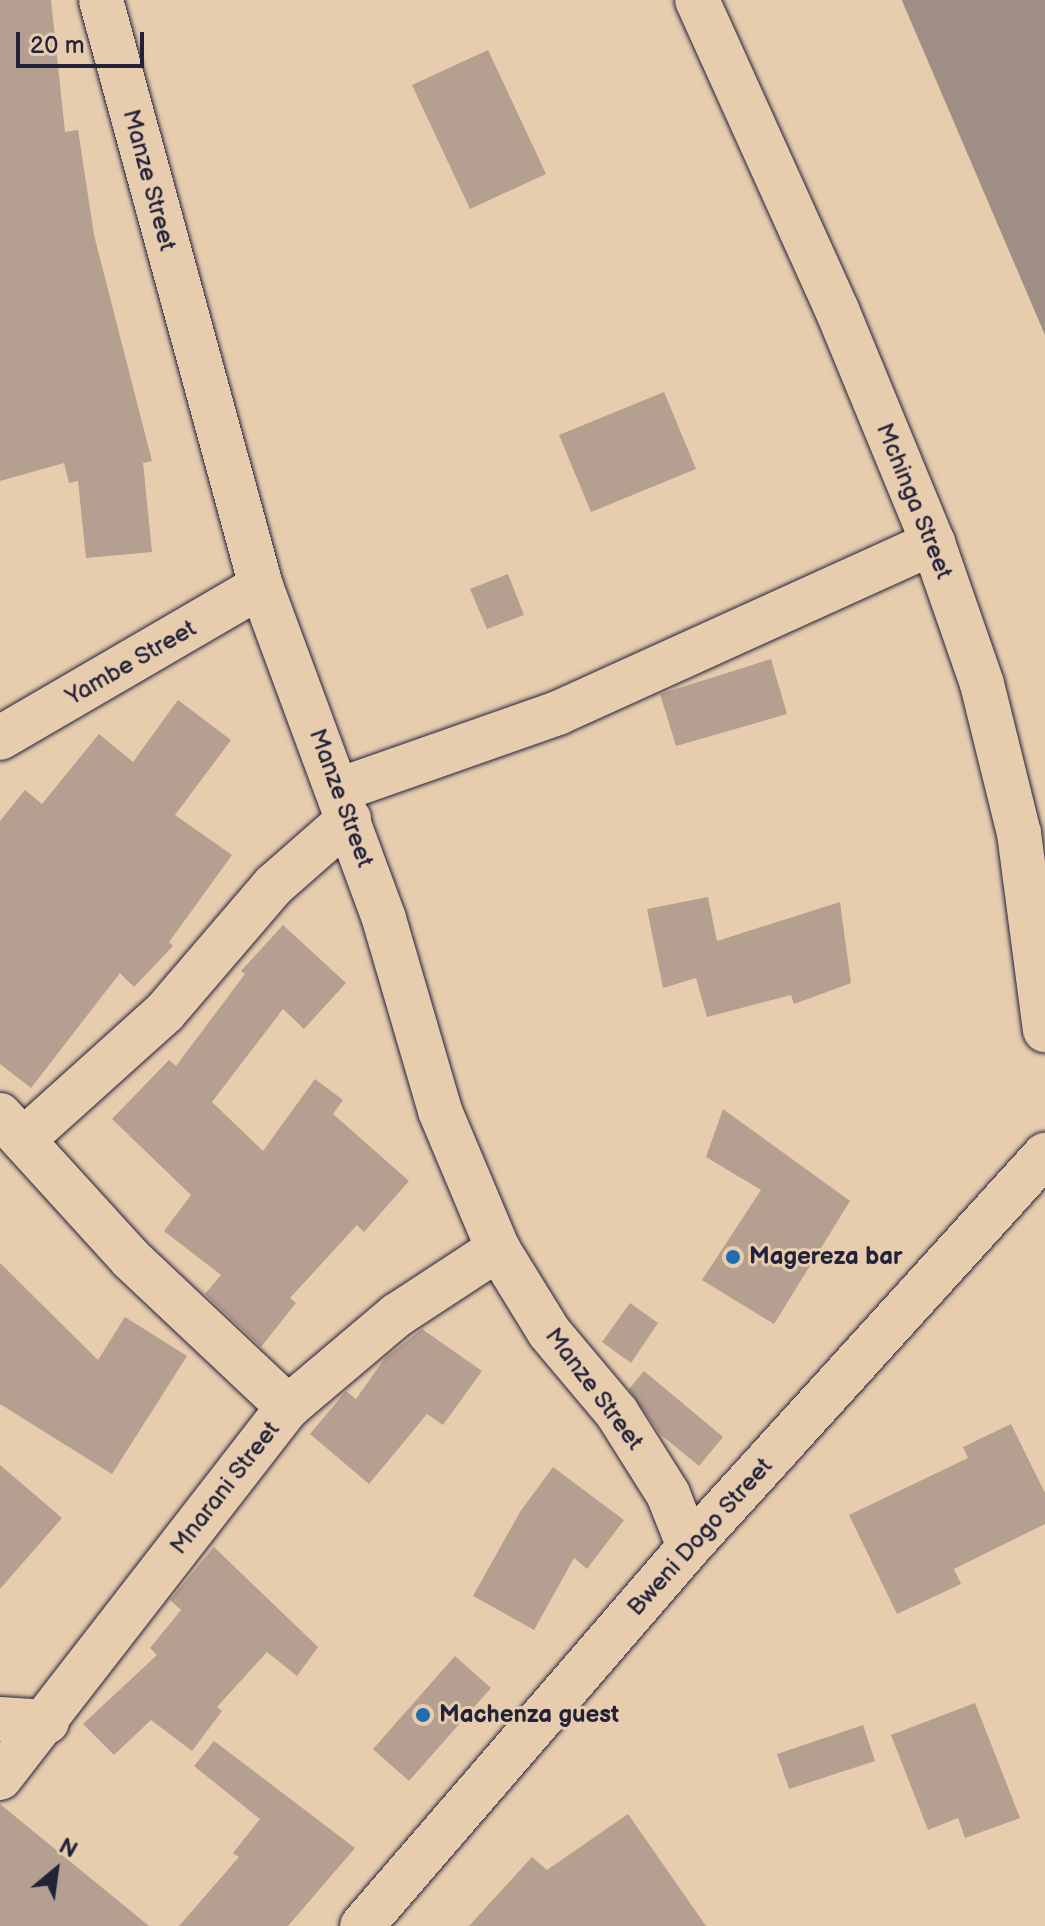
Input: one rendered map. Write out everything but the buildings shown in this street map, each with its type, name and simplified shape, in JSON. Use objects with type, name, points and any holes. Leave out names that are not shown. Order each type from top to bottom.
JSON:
[{"type":"street","name":"Manze Street","points":[[101,0],[261,586],[344,804],[407,989],[440,1111],[498,1249],[549,1332],[617,1413],[668,1494],[689,1547]]},
{"type":"street","name":"Mchinga Street","points":[[697,0],[837,310],[933,543],[982,684],[1019,833],[1045,1030]]},
{"type":"street","points":[[288,1407],[131,1259],[12,1127],[165,1012],[344,804],[558,713],[933,543]]},
{"type":"street","name":"Yambe Street","points":[[0,738],[261,586]]},
{"type":"street","name":"Bweni Dogo Street","points":[[362,1926],[689,1547],[1045,1155]]},
{"type":"street","name":"Mnarani Street","points":[[0,1778],[47,1722],[288,1407],[397,1315],[498,1249]]},
{"type":"street","points":[[0,1719],[47,1722]]},
{"type":"shaded area","points":[[902,0],[1045,0],[1045,335],[903,3]]},
{"type":"place","name":"Magereza bar","points":[[733,1257]]},
{"type":"place","name":"Machenza guest","points":[[423,1715]]}]
